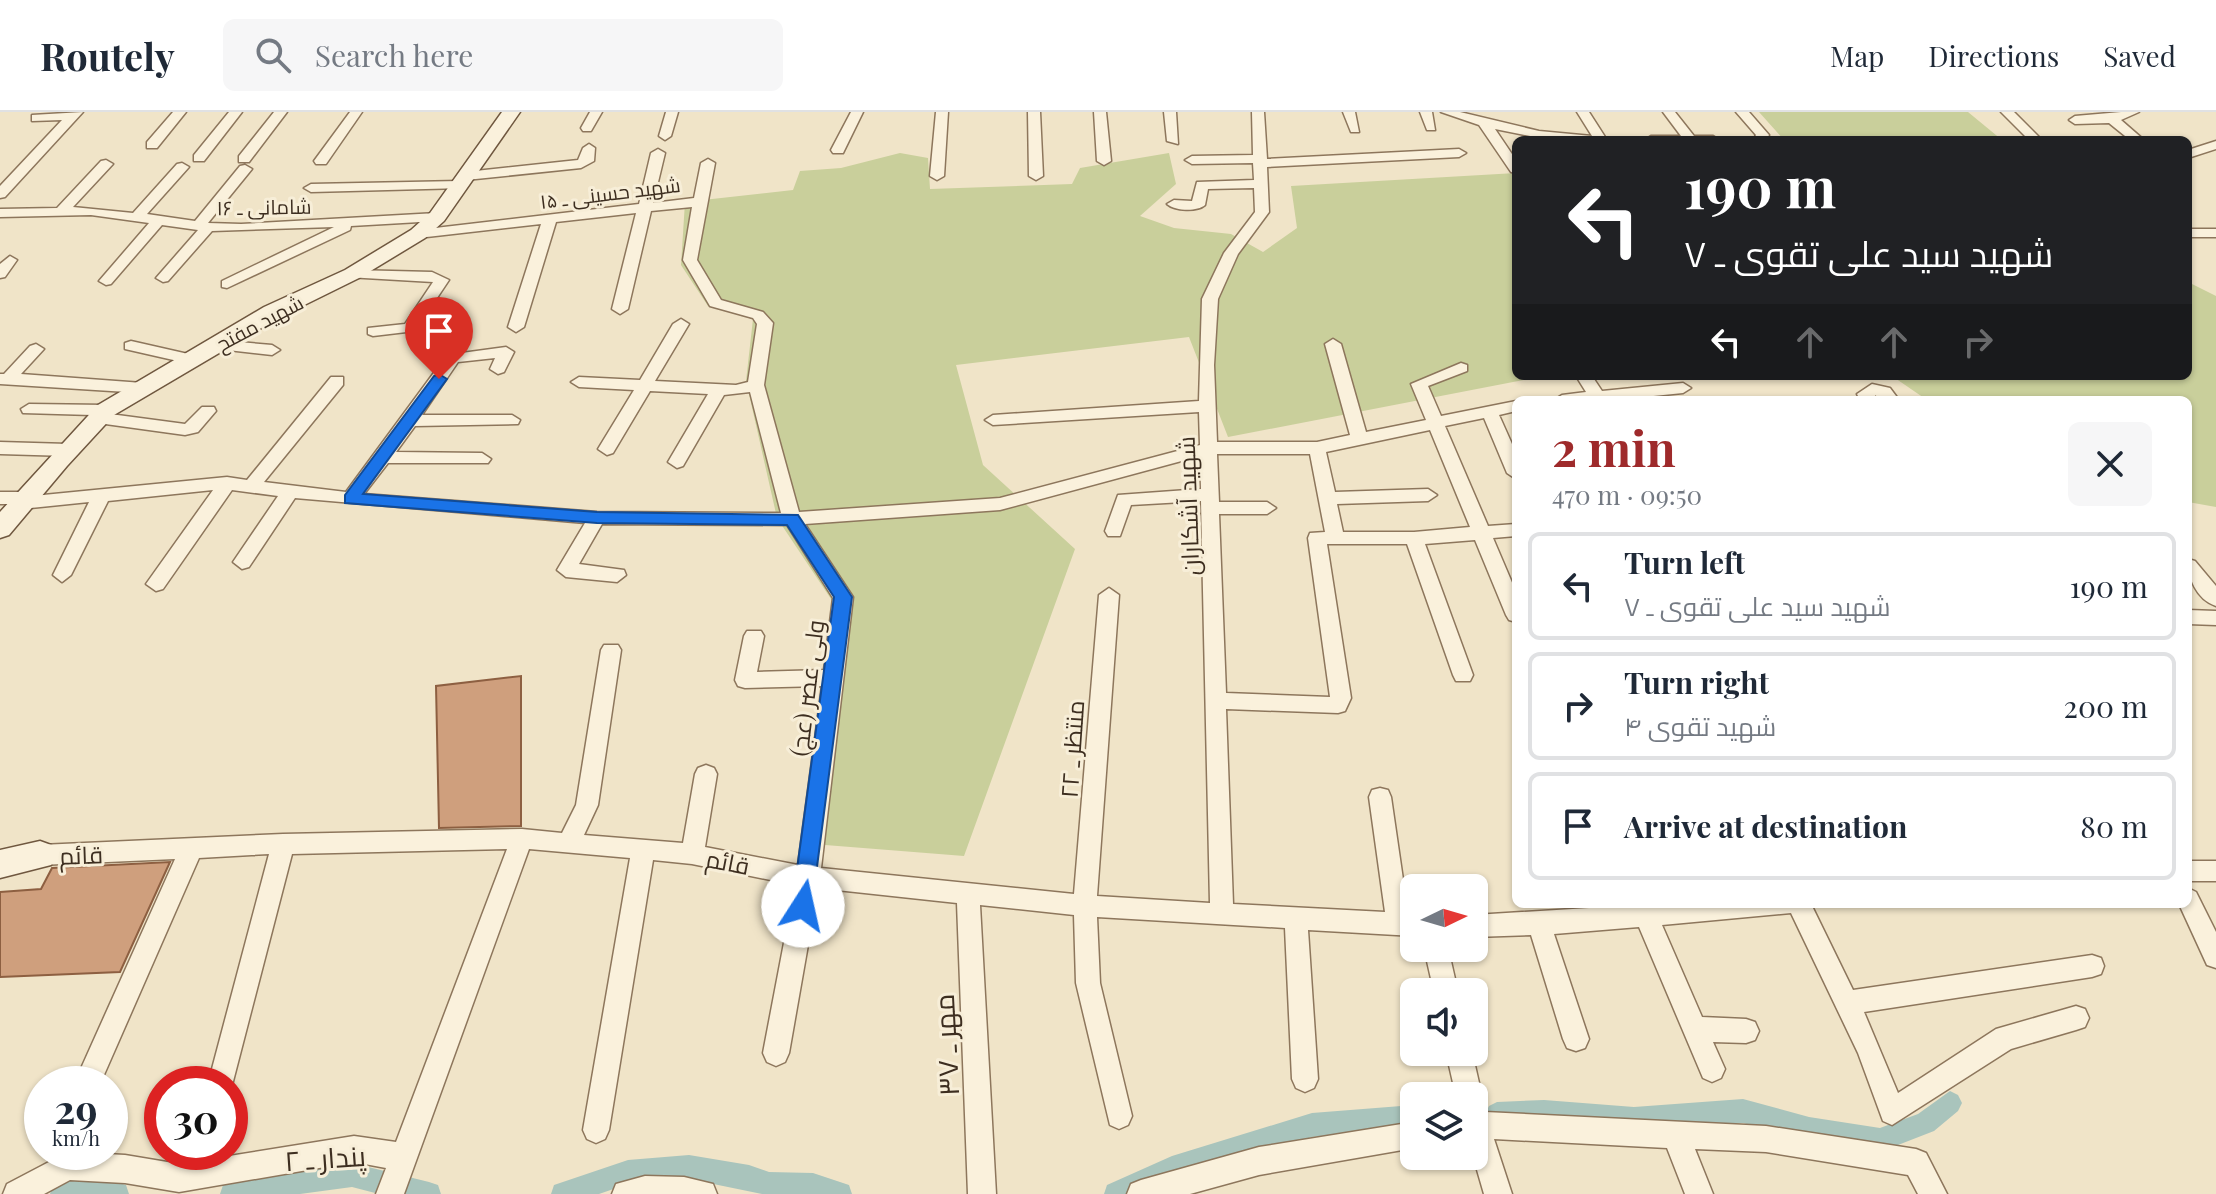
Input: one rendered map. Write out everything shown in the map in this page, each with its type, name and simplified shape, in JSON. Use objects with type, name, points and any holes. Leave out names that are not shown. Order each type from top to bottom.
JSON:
[{"type":"street","points":[[152,145],[180,112]]},
{"type":"street","points":[[199,158],[236,112]]},
{"type":"street","points":[[163,278],[204,226],[281,112]]},
{"type":"street","points":[[321,161],[356,112]]},
{"type":"street","name":"شهید مفتح","points":[[0,529],[16,500],[102,414],[272,312],[352,274],[418,234],[437,217],[511,112]]},
{"type":"street","points":[[587,128],[596,112]]},
{"type":"street","points":[[665,136],[672,112]]},
{"type":"street","points":[[838,150],[857,112]]},
{"type":"street","points":[[937,176],[942,112]]},
{"type":"street","points":[[1034,112],[1036,176]]},
{"type":"street","points":[[1100,112],[1104,161]]},
{"type":"street","points":[[1170,112],[1173,141]]},
{"type":"street","name":"شهید آشکاران","points":[[1222,914],[1206,365],[1210,299],[1231,253],[1262,212],[1258,112]]},
{"type":"street","points":[[1349,112],[1355,129]]},
{"type":"street","points":[[1426,112],[1431,127]]},
{"type":"street","points":[[1447,112],[1534,136]]},
{"type":"street","points":[[1500,112],[1510,131]]},
{"type":"street","points":[[1583,112],[1598,136]]},
{"type":"street","points":[[1669,112],[1688,136]]},
{"type":"street","points":[[1742,112],[1762,136]]},
{"type":"street","points":[[2007,112],[2032,136]]},
{"type":"street","points":[[2075,120],[2112,119],[2133,112]]},
{"type":"street","points":[[36,118],[75,114]]},
{"type":"street","points":[[0,194],[75,114]]},
{"type":"street","points":[[2112,119],[2133,136]]},
{"type":"street","points":[[1484,123],[1512,163]]},
{"type":"street","points":[[2192,153],[2216,145]]},
{"type":"street","points":[[311,188],[463,181],[581,164],[587,161],[589,148]]},
{"type":"street","points":[[620,309],[658,153]]},
{"type":"street","points":[[1192,160],[1261,161],[1459,153]]},
{"type":"street","points":[[700,203],[708,163]]},
{"type":"street","points":[[61,212],[106,164]]},
{"type":"street","points":[[137,217],[182,167]]},
{"type":"street","points":[[1174,204],[1198,205],[1202,185],[1261,184]]},
{"type":"street","name":"شهید حسینی ـ ۱۵","points":[[418,234],[700,203],[690,260],[715,303],[758,315],[765,323],[756,385]]},
{"type":"street","name":"شامانی ـ ۱۶","points":[[0,213],[91,211],[204,226],[352,223],[437,217]]},
{"type":"street","points":[[516,327],[550,219]]},
{"type":"street","points":[[106,281],[159,220]]},
{"type":"street","points":[[227,284],[352,223]]},
{"type":"street","points":[[2192,233],[2214,234]]},
{"type":"street","points":[[0,274],[10,260]]},
{"type":"street","points":[[352,274],[432,276],[442,280],[410,328],[373,331]]},
{"type":"street","points":[[607,449],[681,324]]},
{"type":"street","points":[[1333,344],[1360,439]]},
{"type":"street","points":[[216,345],[272,350]]},
{"type":"street","points":[[131,346],[191,359]]},
{"type":"street","points":[[4,379],[36,349]]},
{"type":"street","points":[[351,499],[453,358],[506,352],[498,369]]},
{"type":"street","points":[[1461,368],[1419,384],[1512,605]]},
{"type":"street","points":[[4,379],[143,388]]},
{"type":"street","points":[[252,485],[337,381]]},
{"type":"street","points":[[579,382],[736,390],[756,385]]},
{"type":"street","name":"ولی عصر (عج)","points":[[756,385],[792,519],[843,597],[808,877],[776,1053]]},
{"type":"street","points":[[1607,396],[1684,388]]},
{"type":"street","points":[[677,462],[719,389]]},
{"type":"street","points":[[1866,396],[1872,389],[1888,396]]},
{"type":"street","points":[[993,420],[1207,406]]},
{"type":"street","points":[[16,500],[227,483],[351,499],[597,518],[792,519],[1000,504],[1210,448],[1317,448],[1512,407]]},
{"type":"street","points":[[29,409],[102,414],[185,430],[192,428],[208,411]]},
{"type":"street","points":[[1489,411],[1512,464]]},
{"type":"street","points":[[410,421],[512,420]]},
{"type":"street","points":[[0,448],[68,450]]},
{"type":"street","points":[[1317,448],[1335,538]]},
{"type":"street","points":[[382,457],[482,459]]},
{"type":"street","points":[[156,584],[227,483]]},
{"type":"street","points":[[242,562],[290,491]]},
{"type":"street","points":[[62,575],[103,493]]},
{"type":"street","points":[[1327,498],[1428,495]]},
{"type":"street","points":[[1114,531],[1124,499],[1211,501],[1267,508]]},
{"type":"street","points":[[597,518],[566,570],[617,575]]},
{"type":"street","points":[[1217,701],[1338,705],[1341,698],[1317,538],[1414,538],[1512,530]]},
{"type":"street","points":[[1414,538],[1463,675]]},
{"type":"street","points":[[2192,571],[2216,599]]},
{"type":"street","name":"منتظر ـ ۲۲","points":[[1109,595],[1085,906],[1088,983],[1119,1116]]},
{"type":"street","points":[[2192,617],[2216,618]]},
{"type":"street","points":[[754,636],[745,680],[833,678]]},
{"type":"street","points":[[568,843],[587,805],[611,650]]},
{"type":"street","points":[[692,854],[706,774]]},
{"type":"street","points":[[1380,797],[1400,895]]},
{"type":"street","points":[[390,1194],[522,839]]},
{"type":"street","name":"قائم","points":[[40,855],[283,844],[522,839],[692,854],[808,877],[1085,906],[1400,925]]},
{"type":"street","points":[[226,1066],[283,844]]},
{"type":"street","points":[[95,1066],[191,849]]},
{"type":"street","points":[[596,1130],[643,849]]},
{"type":"street","points":[[0,854],[40,855]]},
{"type":"street","points":[[0,864],[40,855]]},
{"type":"street","points":[[2192,871],[2216,871]]},
{"type":"street","name":"مهر ـ ۳۷","points":[[968,894],[982,1194]]},
{"type":"street","points":[[2192,907],[2216,957]]},
{"type":"street","points":[[1488,926],[1739,908]]},
{"type":"street","points":[[1801,908],[1869,1049],[1892,1112],[2005,1038],[2076,1018]]},
{"type":"street","points":[[1646,916],[1712,1069]]},
{"type":"street","points":[[1296,920],[1305,1079]]},
{"type":"street","points":[[1539,924],[1576,1039]]},
{"type":"street","points":[[1847,1003],[2092,966]]},
{"type":"street","points":[[1693,1029],[1746,1031]]},
{"type":"street","points":[[1488,1123],[1766,1139],[1916,1163],[1933,1194]]},
{"type":"street","points":[[1675,1133],[1699,1194]]},
{"type":"street","points":[[1143,1193],[1259,1161],[1400,1137]]},
{"type":"street","name":"پندار ـ ۲","points":[[248,1159],[354,1149],[403,1157]]},
{"type":"street","points":[[1488,1163],[1498,1194]]},
{"type":"street","name":"پندار ـ ۲","points":[[17,1194],[68,1166],[125,1169],[179,1178],[191,1170]]},
{"type":"street","points":[[46,1178],[50,1170]]},
{"type":"street","points":[[626,1194],[638,1190],[676,1190],[703,1194]]},
{"type":"green space","points":[[1759,112],[1968,112],[1997,136],[1780,136]]},
{"type":"green space","points":[[900,153],[928,158],[930,189],[1072,184],[1080,168],[1169,153],[1176,184],[1140,216],[1174,228],[1231,234],[1263,252],[1297,228],[1291,186],[1512,173],[1512,380],[1523,380],[1228,437],[1189,337],[956,365],[983,465],[1075,549],[964,856],[800,843],[833,602],[777,518],[746,381],[753,319],[708,306],[681,265],[685,202],[793,190],[800,171],[841,168]]},
{"type":"green space","points":[[2192,284],[2216,296],[2216,507],[2192,503],[2192,396],[1921,396],[1898,380],[2192,380]]},
{"type":"building","points":[[521,676],[521,826],[439,828],[436,686]]},
{"type":"building","points":[[170,862],[120,972],[0,977],[0,892],[41,889],[52,868]]},
{"type":"waterway","points":[[1497,1114],[1544,1112],[1634,1119],[1743,1111],[1809,1129],[1880,1140],[1926,1123],[1950,1103]]},
{"type":"waterway","points":[[1116,1194],[1172,1168],[1312,1125],[1400,1118]]},
{"type":"waterway","points":[[563,1194],[628,1172],[689,1167],[749,1177],[769,1184],[813,1185],[840,1194]]},
{"type":"waterway","points":[[232,1194],[251,1188],[352,1175],[429,1194]]},
{"type":"waterway","points":[[62,1194],[90,1188],[117,1194]]},
{"type":"route","points":[[439,379],[351,499],[597,518],[792,519],[843,597],[803,906]]}]
